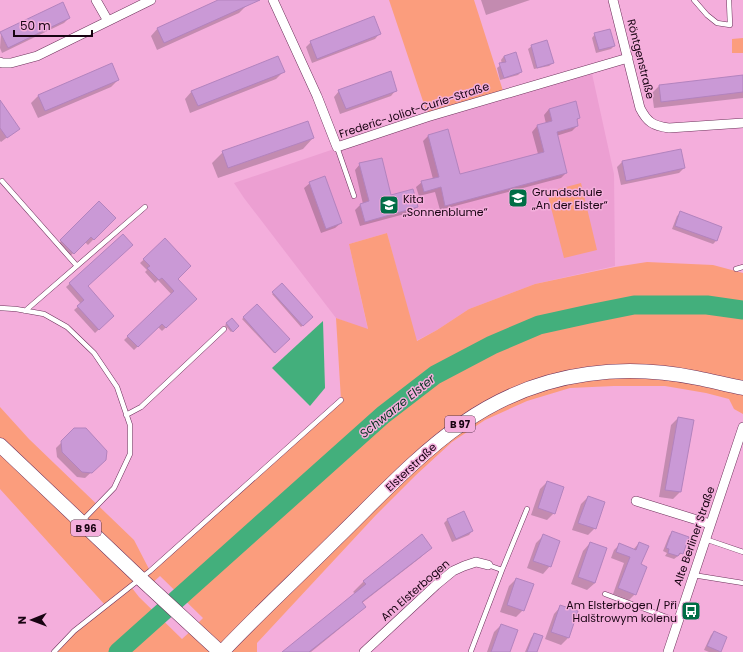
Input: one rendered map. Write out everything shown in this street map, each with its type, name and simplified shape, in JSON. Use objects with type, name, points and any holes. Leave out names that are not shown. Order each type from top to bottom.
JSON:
[{"type":"main road","name":"Elsterstraße","points":[[221,652],[426,451],[457,426],[509,396],[528,388],[565,378],[610,372],[650,372],[696,378],[743,388]]},
{"type":"main road","name":"B 96","points":[[0,445],[141,579],[221,652]]},
{"type":"street","points":[[96,0],[108,21]]},
{"type":"street","points":[[1,62],[21,62],[37,56],[151,0]]},
{"type":"street","name":"Frederic-Joliot-Curie-Straße","points":[[273,0],[317,96],[337,147],[427,117],[628,58]]},
{"type":"street","name":"Röntgenstraße","points":[[614,0],[640,108],[649,122],[657,126],[669,128],[743,123]]},
{"type":"street","name":"Alte Berliner Straße","points":[[668,652],[743,427]]},
{"type":"street","points":[[636,501],[710,524]]},
{"type":"street","name":"Am Elsterbogen","points":[[364,652],[453,571],[476,562],[488,565]]},
{"type":"lane","points":[[694,0],[707,15],[717,23],[730,25],[729,0]]},
{"type":"lane","points":[[337,147],[354,196]]},
{"type":"lane","points":[[2,181],[77,266]]},
{"type":"lane","points":[[25,311],[145,207]]},
{"type":"lane","points":[[736,270],[743,267]]},
{"type":"lane","points":[[0,308],[44,314],[67,328],[94,353],[117,387],[130,425],[130,454],[114,488],[81,522]]},
{"type":"lane","points":[[126,415],[141,407],[224,329]]},
{"type":"lane","points":[[54,652],[74,631],[141,579],[341,400]]},
{"type":"lane","points":[[471,651],[527,509]]},
{"type":"lane","points":[[705,539],[743,552]]},
{"type":"lane","points":[[488,565],[502,570]]},
{"type":"lane","points":[[693,575],[743,583]]},
{"type":"lane","points":[[605,594],[678,621]]},
{"type":"shaded area","points":[[389,0],[474,0],[504,94],[428,116]]},
{"type":"shaded area","points":[[743,38],[743,53],[732,53],[732,39]]},
{"type":"shaded area","name":"Grundschule „An der Elster“","points":[[591,69],[614,174],[615,266],[535,284],[469,309],[437,330],[416,341],[387,233],[349,244],[368,330],[336,318],[234,183],[337,148]]},
{"type":"shaded area","points":[[581,183],[597,250],[564,258],[547,192]]},
{"type":"shaded area","points":[[387,233],[417,341],[469,309],[535,284],[615,267],[647,262],[713,265],[743,273],[743,414],[734,409],[729,399],[706,393],[665,386],[570,388],[527,401],[485,420],[452,442],[416,475],[376,515],[257,643],[257,652],[223,652],[239,635],[221,652],[194,627],[203,618],[160,576],[149,586],[0,442],[0,407],[29,439],[134,540],[150,571],[341,400],[336,318],[368,329],[349,244]],"holes":[[[588,373],[474,416],[299,579],[474,415]]]},
{"type":"shaded area","points":[[323,321],[325,388],[310,406],[272,368]]},
{"type":"shaded area","points":[[0,447],[139,579],[105,605],[0,489]]},
{"type":"shaded area","points":[[132,588],[139,597],[182,639],[194,628],[219,652],[54,652],[74,631]]},
{"type":"building","points":[[218,0],[260,0],[164,43],[157,28]]},
{"type":"building","points":[[63,2],[70,18],[8,48],[0,32]]},
{"type":"building","points":[[374,16],[381,34],[317,59],[310,41]]},
{"type":"building","points":[[610,29],[615,46],[599,50],[594,33]]},
{"type":"building","points":[[547,40],[554,63],[537,68],[531,45]]},
{"type":"building","points":[[516,52],[522,72],[504,78],[499,63],[506,62],[504,56]]},
{"type":"building","points":[[278,56],[285,72],[198,106],[191,91]]},
{"type":"building","points":[[112,63],[119,80],[45,111],[38,95]]},
{"type":"building","points":[[391,71],[397,91],[346,109],[338,90]]},
{"type":"building","points":[[743,75],[743,92],[661,102],[659,85]]},
{"type":"building","points":[[0,100],[20,129],[7,138],[0,128]]},
{"type":"building","points":[[576,101],[580,118],[577,119],[578,126],[557,132],[567,173],[445,206],[441,187],[424,192],[421,181],[439,177],[428,135],[448,129],[460,174],[544,152],[537,125],[552,121],[549,109]]},
{"type":"building","points":[[308,121],[314,138],[228,168],[222,151]]},
{"type":"building","points":[[681,149],[685,168],[626,181],[622,161]]},
{"type":"building","points":[[382,158],[391,195],[413,189],[418,207],[365,222],[360,204],[369,201],[359,163]]},
{"type":"building","points":[[325,176],[342,223],[326,229],[309,182]]},
{"type":"building","points":[[99,201],[116,218],[94,240],[91,237],[74,254],[60,240]]},
{"type":"building","points":[[680,211],[722,227],[717,241],[675,226]]},
{"type":"building","points":[[123,234],[133,245],[88,286],[114,316],[99,330],[77,306],[84,300],[69,283]]},
{"type":"building","points":[[165,238],[191,266],[178,279],[197,299],[166,328],[162,324],[138,347],[127,336],[174,291],[162,278],[159,280],[147,268],[150,266],[143,259]]},
{"type":"building","points":[[282,283],[313,317],[303,326],[272,292]]},
{"type":"building","points":[[257,304],[290,339],[275,353],[243,317]]},
{"type":"building","points":[[232,318],[239,326],[233,332],[226,323]]},
{"type":"building","points":[[678,417],[694,420],[681,492],[665,490]]},
{"type":"building","points":[[74,428],[86,428],[107,451],[106,460],[92,473],[82,472],[62,452],[61,441]]},
{"type":"building","points":[[547,481],[564,487],[555,514],[538,508]]},
{"type":"building","points":[[588,496],[605,502],[596,529],[578,523]]},
{"type":"building","points":[[464,511],[473,531],[456,539],[447,519]]},
{"type":"building","points":[[672,531],[689,537],[683,554],[680,553],[678,556],[668,553],[669,549],[666,548]]},
{"type":"building","points":[[422,534],[432,548],[362,602],[366,607],[309,652],[282,652],[366,584],[363,581]]},
{"type":"building","points":[[543,534],[560,541],[551,567],[533,561]]},
{"type":"building","points":[[590,542],[607,548],[595,583],[578,577]]},
{"type":"building","points":[[639,542],[649,546],[641,564],[647,567],[636,595],[618,588],[630,557],[616,552],[619,543],[636,550]]},
{"type":"building","points":[[516,578],[534,584],[524,611],[507,605]]},
{"type":"building","points":[[560,605],[578,611],[569,638],[551,632]]},
{"type":"building","points":[[501,624],[518,630],[510,652],[491,652]]},
{"type":"building","points":[[714,631],[727,637],[721,652],[707,646]]},
{"type":"building","points":[[534,633],[543,636],[537,652],[527,652]]},
{"type":"waterway","name":"Schwarze Elster","points":[[118,652],[383,415],[435,375],[492,345],[539,325],[589,314],[634,305],[707,305],[743,310]]},
{"type":"place","name":"Grundschule „An der Elster“","points":[[518,198]]},
{"type":"place","name":"Kita „Sonnenblume“","points":[[389,205]]},
{"type":"place","name":"Am Elsterbogen / Při Halštrowym kolenu","points":[[691,611]]}]
